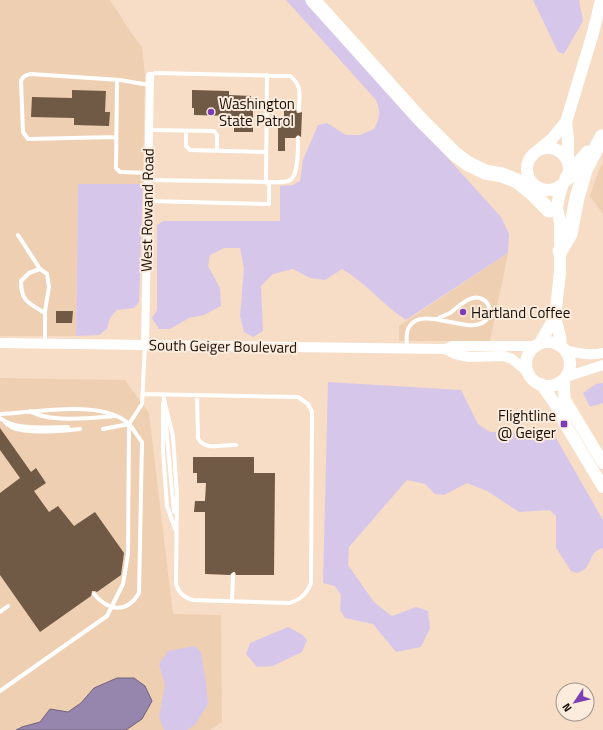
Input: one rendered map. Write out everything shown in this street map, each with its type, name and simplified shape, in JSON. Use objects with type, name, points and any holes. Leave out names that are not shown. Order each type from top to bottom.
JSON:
[{"type":"highway","points":[[313,0],[420,119],[455,154],[467,163],[476,166],[512,168],[520,171],[533,182]]},
{"type":"highway","points":[[566,175],[603,136]]},
{"type":"highway","points":[[560,245],[570,234],[576,198],[585,170],[603,136]]},
{"type":"highway","points":[[476,166],[485,172],[502,175],[517,181],[549,210]]},
{"type":"main road","points":[[540,150],[551,140],[566,122],[593,33],[601,0]]},
{"type":"main road","points":[[565,378],[554,385],[548,386],[541,384],[535,381],[529,373],[526,361],[529,353],[537,345],[554,317],[560,272],[559,196],[566,175],[568,138],[566,122]]},
{"type":"main road","points":[[533,182],[543,190],[557,188],[566,175],[565,157],[554,149],[546,148],[534,153],[527,164],[533,182],[549,210],[560,245]]},
{"type":"main road","points":[[554,317],[564,349],[570,358],[569,371],[565,378],[565,400],[599,469],[603,487]]},
{"type":"main road","points":[[537,345],[547,342],[555,342],[564,349]]},
{"type":"main road","points":[[541,384],[558,408],[565,424],[599,469]]},
{"type":"street","name":"West Rowand Road","points":[[145,345],[150,76]]},
{"type":"street","name":"South Geiger Boulevard","points":[[0,343],[446,349],[455,354],[469,356],[504,356],[512,359],[529,373]]},
{"type":"street","name":"South Geiger Boulevard","points":[[446,349],[452,346],[537,345]]},
{"type":"street","points":[[564,349],[592,355],[603,353]]},
{"type":"street","points":[[565,378],[603,366]]},
{"type":"lane","points":[[150,76],[155,73],[290,76],[297,81],[300,87],[299,110]]},
{"type":"lane","points":[[116,137],[28,139],[24,132],[21,82],[23,78],[26,75],[31,74],[117,80],[149,85]]},
{"type":"lane","points":[[148,201],[269,204],[269,185],[266,182],[267,75]]},
{"type":"lane","points":[[117,80],[116,168],[120,172],[148,176],[287,182],[292,179],[296,173],[298,138]]},
{"type":"lane","points":[[149,130],[214,131],[217,135],[217,151]]},
{"type":"lane","points":[[186,131],[186,146],[190,150],[266,152]]},
{"type":"lane","points":[[18,236],[40,269],[47,274],[49,287],[45,313],[45,344]]},
{"type":"lane","points":[[40,269],[28,273],[21,281],[21,289],[23,297],[27,302],[45,313]]},
{"type":"lane","points":[[407,348],[407,334],[409,326],[417,320],[439,318],[449,313],[469,298],[475,297],[483,299],[489,306],[490,313],[487,320],[481,324],[471,325],[450,322],[439,318]]},
{"type":"lane","points":[[0,691],[107,616],[123,584],[128,554],[129,424],[142,404],[145,345]]},
{"type":"lane","points":[[143,394],[298,397],[308,404],[312,412],[311,583],[303,596],[289,603],[193,600],[185,597],[178,591],[176,584],[177,495],[173,437],[163,395]]},
{"type":"lane","points":[[163,395],[163,451],[167,506],[176,531]]},
{"type":"lane","points":[[197,395],[198,438],[200,442],[205,445],[219,447],[228,444],[236,445]]},
{"type":"lane","points":[[0,414],[52,408],[101,410],[129,424],[142,442],[139,593],[131,603],[118,608],[105,605],[94,594]]},
{"type":"lane","points":[[30,411],[37,416],[54,418],[84,419],[115,416]]},
{"type":"lane","points":[[0,418],[12,427],[23,430],[68,431],[80,429]]},
{"type":"lane","points":[[5,422],[19,426],[68,427]]},
{"type":"lane","points":[[103,429],[129,424]]},
{"type":"lane","points":[[232,601],[233,575]]},
{"type":"lane","points":[[0,612],[8,606]]},
{"type":"shaded area","points":[[0,0],[110,0],[142,47],[145,75],[143,184],[78,184],[76,336],[0,336]]},
{"type":"shaded area","points":[[286,0],[305,0],[501,217],[509,234],[508,253],[406,320],[359,281],[342,269],[325,280],[310,278],[293,269],[273,274],[261,286],[263,331],[253,337],[244,332],[240,316],[244,268],[240,248],[224,248],[210,255],[208,266],[220,288],[221,306],[204,315],[189,318],[170,329],[159,329],[152,318],[157,310],[157,225],[163,221],[280,221],[280,186],[293,185],[300,181],[303,160],[318,125],[327,123],[346,135],[360,135],[374,129],[378,121],[379,108],[376,100]]},
{"type":"shaded area","points":[[533,0],[579,0],[583,21],[564,54],[558,52]]},
{"type":"shaded area","points":[[603,163],[603,214],[590,196]]},
{"type":"shaded area","points":[[78,184],[143,184],[139,302],[134,308],[117,310],[110,318],[107,329],[99,335],[76,336]]},
{"type":"shaded area","points":[[508,253],[490,341],[399,341],[399,326]]},
{"type":"shaded area","points":[[0,378],[125,380],[149,413],[173,614],[221,615],[222,722],[210,730],[0,730]]},
{"type":"shaded area","points":[[328,382],[461,390],[478,424],[490,432],[552,431],[603,520],[603,548],[596,551],[586,568],[577,573],[571,571],[556,548],[556,516],[550,510],[519,512],[487,491],[467,483],[444,495],[435,494],[425,484],[407,480],[349,547],[348,565],[374,602],[392,616],[416,607],[428,611],[430,628],[421,647],[396,652],[373,624],[345,618],[340,610],[341,595],[335,586],[323,583]]},
{"type":"shaded area","points":[[603,383],[603,403],[590,407],[583,393],[596,384]]},
{"type":"shaded area","points":[[288,627],[303,635],[307,640],[302,652],[273,666],[257,667],[246,654],[250,643]]},
{"type":"shaded area","points":[[194,646],[201,652],[208,704],[195,725],[187,730],[164,730],[159,717],[165,685],[159,664],[168,651]]},
{"type":"shaded area","points":[[117,678],[134,678],[145,686],[152,701],[142,719],[126,730],[16,730],[40,722],[50,709],[68,712],[81,703],[94,688]]},
{"type":"building","points":[[72,90],[106,91],[105,112],[110,112],[109,126],[74,125],[74,118],[31,117],[32,97],[72,98]]},
{"type":"building","name":"Washington State Patrol","points":[[192,90],[229,91],[229,95],[251,96],[251,103],[253,103],[253,132],[234,132],[234,116],[194,115],[194,108],[192,108]]},
{"type":"building","points":[[284,105],[294,105],[294,110],[296,110],[297,113],[302,112],[301,137],[298,135],[295,138],[285,138],[285,151],[278,151],[278,122],[284,122]]},
{"type":"building","points":[[56,311],[73,311],[72,323],[56,323]]},
{"type":"building","points":[[0,428],[31,472],[36,468],[46,483],[34,491],[49,512],[58,506],[74,526],[95,512],[124,553],[121,575],[97,592],[92,591],[91,596],[40,632],[0,575],[0,493],[20,478],[0,450]]},
{"type":"building","points":[[193,457],[254,457],[254,473],[275,473],[274,575],[236,575],[235,572],[230,575],[205,574],[205,512],[194,512],[195,501],[205,501],[206,483],[197,483],[197,473],[193,473]]},
{"type":"place","name":"Washington State Patrol","points":[[211,112]]},
{"type":"place","name":"Hartland Coffee","points":[[463,312]]},
{"type":"place","name":"Flightline @ Geiger","points":[[564,424]]}]
